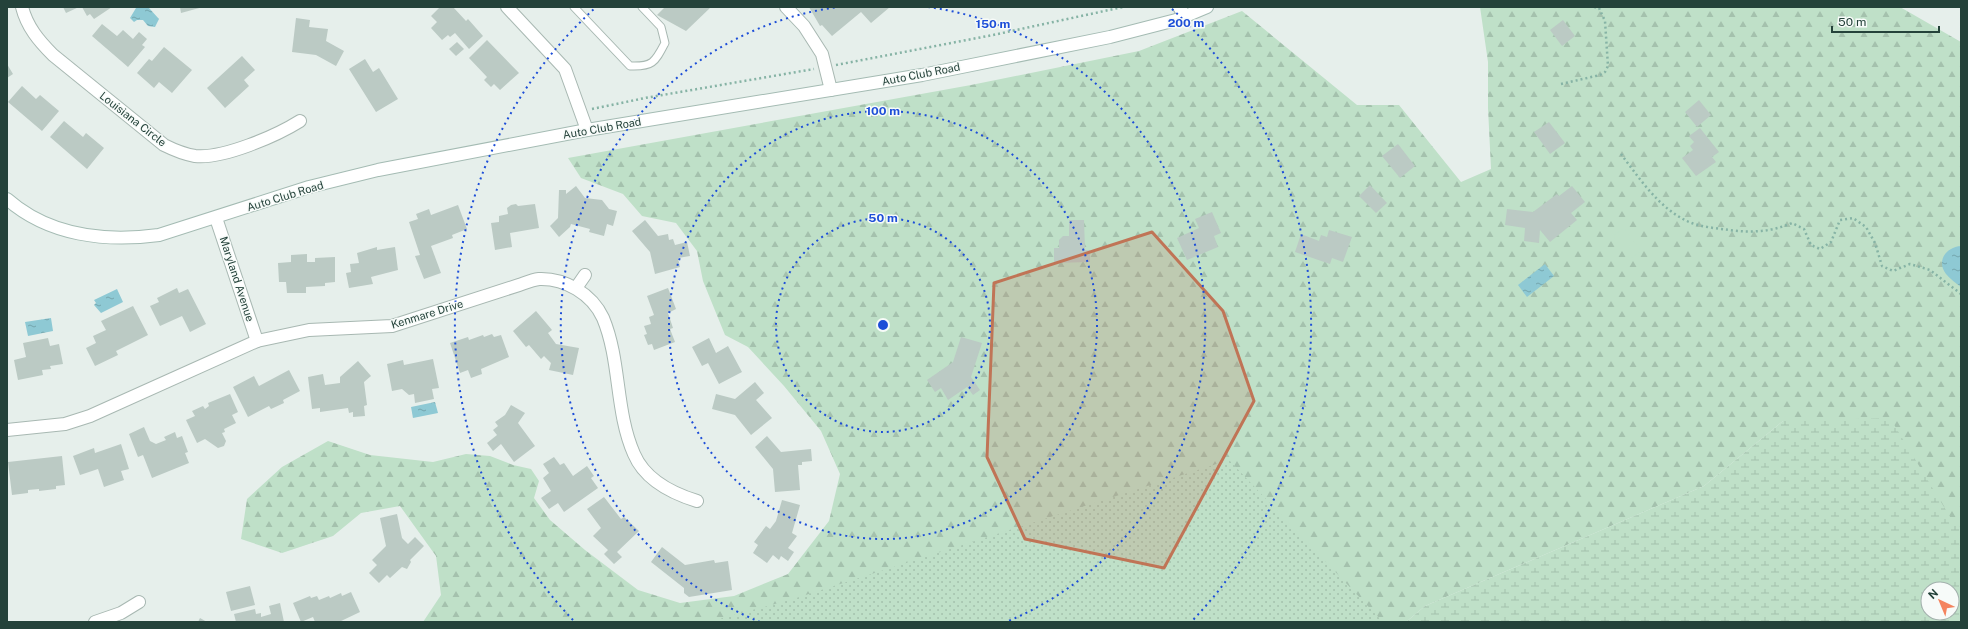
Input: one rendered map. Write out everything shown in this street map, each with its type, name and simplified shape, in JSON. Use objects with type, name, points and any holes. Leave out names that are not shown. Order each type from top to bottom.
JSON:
[{"type":"street","name":"Louisiana Circle","points":[[22,7],[24,17],[36,38],[52,55],[164,145],[179,153],[197,156],[224,152],[283,132],[300,121]]},
{"type":"street","points":[[507,7],[565,69],[587,130]]},
{"type":"street","points":[[786,7],[804,26],[822,54],[831,90]]},
{"type":"street","name":"Auto Club Road","points":[[8,203],[41,222],[56,228],[112,238],[135,238],[159,235],[309,187],[378,170],[587,130],[922,75],[1110,37],[1182,11],[1207,7]]},
{"type":"street","name":"Maryland Avenue","points":[[216,218],[257,341]]},
{"type":"street","points":[[576,288],[585,275]]},
{"type":"street","name":"Kenmare Drive","points":[[7,430],[65,424],[90,416],[257,341],[308,330],[392,326],[538,279],[558,281],[576,288],[592,301],[602,317],[608,337],[628,435],[634,454],[645,472],[660,485],[677,495],[697,501]]},
{"type":"street","points":[[95,622],[121,613],[138,602]]},
{"type":"lane","points":[[574,7],[630,66],[644,67],[657,59],[665,43],[661,27],[642,7]]},
{"type":"path","points":[[580,111],[826,67],[993,35],[1123,7]]},
{"type":"path","points":[[1562,84],[1600,75],[1605,72],[1608,66],[1605,21],[1599,8],[1594,7]]},
{"type":"path","points":[[1621,154],[1660,202],[1686,221],[1698,225],[1749,232],[1778,228],[1792,223],[1804,229],[1811,245],[1820,249],[1831,242],[1840,220],[1853,218],[1866,227],[1875,243],[1882,266],[1893,271],[1910,264],[1930,270],[1961,294]]},
{"type":"highlighted area","points":[[1152,232],[1223,311],[1254,401],[1164,568],[1025,539],[987,457],[994,283]]},
{"type":"green space","points":[[1480,7],[1900,7],[1961,42],[1961,530],[1783,421],[1704,486],[1425,606],[1406,622],[423,622],[441,595],[436,556],[400,506],[361,513],[333,536],[282,553],[241,539],[247,499],[282,467],[328,441],[370,455],[433,462],[466,454],[490,456],[513,465],[531,469],[539,481],[534,498],[550,520],[585,550],[638,590],[680,603],[734,596],[788,574],[829,521],[840,474],[821,431],[784,386],[748,347],[725,335],[703,281],[697,251],[676,223],[642,216],[623,194],[581,178],[568,158],[971,85],[1139,51],[1242,11],[1357,105],[1399,105],[1461,182],[1491,169],[1488,108],[1488,62]]},
{"type":"green space","points":[[1624,228],[1641,251],[1630,259],[1613,236]]},
{"type":"green space","points":[[1890,418],[1955,525],[1961,530],[1961,622],[1406,622],[1425,606],[1704,486],[1783,421]]},
{"type":"green space","points":[[1229,460],[1383,622],[708,622],[793,599]]},
{"type":"water","points":[[136,8],[149,8],[159,19],[155,27],[148,26],[143,20],[137,20],[134,22],[130,18]]},
{"type":"water","points":[[1961,246],[1961,287],[1946,274],[1943,269],[1942,260],[1951,249]]},
{"type":"water","points":[[1545,264],[1554,276],[1527,297],[1518,285]]},
{"type":"water","points":[[117,289],[123,302],[101,313],[94,305],[96,303],[94,300]]},
{"type":"water","points":[[51,318],[53,331],[28,336],[25,322]]},
{"type":"water","points":[[435,402],[438,413],[413,418],[411,407]]},
{"type":"building","points":[[63,7],[79,7],[66,13]]},
{"type":"building","points":[[82,7],[112,7],[94,19],[90,14],[87,16]]},
{"type":"building","points":[[180,7],[203,7],[181,13]]},
{"type":"building","points":[[440,7],[453,7],[466,21],[468,19],[483,36],[469,49],[455,33],[450,37],[448,35],[442,40],[431,28],[437,22],[431,16]]},
{"type":"building","points":[[665,7],[711,7],[686,31],[657,15]]},
{"type":"building","points":[[809,7],[890,7],[871,23],[861,12],[832,36],[822,25],[820,26]]},
{"type":"building","points":[[296,18],[310,20],[309,27],[328,29],[326,41],[344,51],[336,66],[316,55],[292,52]]},
{"type":"building","points":[[1563,20],[1575,36],[1562,46],[1550,30]]},
{"type":"building","points":[[102,24],[117,36],[123,30],[133,39],[139,32],[147,39],[142,45],[145,47],[128,67],[92,36]]},
{"type":"building","points":[[487,40],[519,73],[500,90],[494,84],[491,87],[484,80],[487,77],[469,58]]},
{"type":"building","points":[[457,42],[464,49],[456,56],[449,49]]},
{"type":"building","points":[[164,47],[192,70],[172,93],[159,82],[154,88],[137,73],[149,59],[152,61]]},
{"type":"building","points":[[242,56],[255,70],[244,80],[249,86],[225,108],[207,88]]},
{"type":"building","points":[[365,59],[373,72],[379,68],[398,99],[376,112],[349,69]]},
{"type":"building","points":[[7,64],[13,74],[7,78]]},
{"type":"building","points":[[22,86],[36,99],[40,95],[59,111],[42,131],[8,102]]},
{"type":"building","points":[[1699,100],[1711,115],[1697,127],[1685,112]]},
{"type":"building","points":[[64,121],[83,137],[86,133],[104,148],[87,169],[50,137]]},
{"type":"building","points":[[1549,122],[1565,143],[1550,154],[1534,132]]},
{"type":"building","points":[[1700,128],[1719,152],[1712,157],[1716,162],[1696,176],[1682,158],[1693,150],[1690,146],[1694,142],[1689,136]]},
{"type":"building","points":[[1398,144],[1415,166],[1400,178],[1382,156]]},
{"type":"building","points":[[1370,185],[1387,203],[1376,213],[1359,196]]},
{"type":"building","points":[[576,186],[585,198],[602,200],[609,209],[617,211],[613,226],[607,224],[604,236],[589,232],[590,229],[571,224],[570,227],[559,237],[550,226],[558,218],[559,190],[566,190],[566,194]]},
{"type":"building","points":[[1572,186],[1585,202],[1571,213],[1577,220],[1550,242],[1540,230],[1539,243],[1524,241],[1525,228],[1505,225],[1507,209],[1533,212],[1557,194],[1559,196]]},
{"type":"building","points":[[516,204],[518,206],[535,204],[539,228],[510,233],[512,247],[495,250],[491,223],[499,222],[499,216],[508,214],[507,208]]},
{"type":"building","points":[[458,205],[467,229],[452,235],[453,238],[431,246],[441,273],[424,279],[415,256],[420,255],[409,222],[418,219],[416,214],[429,209],[431,215]]},
{"type":"building","points":[[1212,212],[1221,233],[1214,236],[1218,247],[1187,260],[1177,238],[1199,228],[1195,219]]},
{"type":"building","points":[[645,220],[658,236],[668,234],[669,240],[673,239],[675,245],[687,242],[690,256],[678,258],[680,267],[655,274],[650,252],[632,231]]},
{"type":"building","points":[[1069,220],[1084,220],[1085,250],[1090,250],[1090,262],[1054,263],[1054,248],[1059,248],[1059,240],[1063,236],[1069,236]]},
{"type":"building","points":[[1329,230],[1352,237],[1343,262],[1332,258],[1330,264],[1295,252],[1301,234],[1319,241],[1321,235],[1327,237]]},
{"type":"building","points":[[377,247],[377,250],[395,247],[398,270],[371,277],[373,284],[349,288],[346,273],[351,272],[350,264],[359,263],[357,253]]},
{"type":"building","points":[[307,254],[307,262],[315,262],[315,258],[335,257],[335,282],[325,283],[325,286],[306,287],[306,293],[287,293],[286,282],[279,282],[278,263],[291,262],[291,255]]},
{"type":"building","points":[[177,288],[179,293],[188,289],[206,324],[190,332],[182,316],[160,326],[150,306],[159,302],[157,298]]},
{"type":"building","points":[[668,288],[676,309],[668,313],[673,328],[670,329],[675,342],[654,350],[652,344],[648,345],[644,335],[647,334],[644,326],[651,324],[649,317],[654,315],[647,296]]},
{"type":"building","points":[[133,306],[148,335],[116,351],[118,355],[95,366],[86,348],[96,343],[93,336],[106,330],[101,321]]},
{"type":"building","points":[[536,311],[552,330],[548,333],[556,344],[579,348],[573,375],[549,370],[551,363],[544,356],[541,359],[529,345],[526,347],[513,331]]},
{"type":"building","points":[[492,334],[494,337],[501,335],[509,357],[481,369],[482,374],[471,378],[468,370],[460,373],[450,343],[468,337],[469,340],[483,335],[484,337]]},
{"type":"building","points":[[961,337],[982,343],[971,377],[980,390],[973,395],[967,387],[948,400],[941,388],[935,392],[927,380],[953,362]]},
{"type":"building","points":[[48,338],[50,346],[59,344],[63,364],[50,366],[51,369],[42,370],[43,375],[18,380],[14,360],[26,357],[23,343]]},
{"type":"building","points":[[709,338],[716,353],[728,346],[742,372],[719,384],[708,363],[702,366],[692,347]]},
{"type":"building","points":[[433,359],[439,388],[432,389],[434,399],[415,403],[414,394],[409,395],[402,389],[392,391],[387,364],[403,360],[404,365]]},
{"type":"building","points":[[358,361],[371,376],[364,382],[367,405],[364,406],[365,416],[353,417],[353,412],[349,413],[348,408],[320,412],[320,408],[312,409],[308,377],[323,374],[325,385],[340,383],[340,377]]},
{"type":"building","points":[[289,370],[300,391],[283,400],[284,403],[271,409],[269,406],[248,417],[233,387],[254,376],[259,386]]},
{"type":"building","points":[[755,382],[764,393],[756,400],[772,418],[751,435],[735,415],[712,409],[716,394],[735,399]]},
{"type":"building","points":[[230,394],[238,412],[232,415],[236,423],[224,429],[225,432],[222,433],[226,441],[224,446],[218,448],[205,439],[197,443],[186,420],[195,416],[192,411],[203,406],[205,409],[209,406],[208,403]]},
{"type":"building","points":[[511,405],[525,413],[518,423],[535,446],[514,462],[501,444],[493,451],[487,443],[497,435],[493,430],[498,426],[495,422],[505,415]]},
{"type":"building","points":[[144,427],[150,441],[156,444],[166,440],[164,437],[175,432],[177,438],[182,436],[188,452],[185,453],[189,463],[152,478],[143,455],[138,457],[129,434]]},
{"type":"building","points":[[767,436],[781,452],[811,449],[812,461],[802,462],[802,465],[798,465],[800,490],[775,492],[773,469],[755,447]]},
{"type":"building","points":[[121,444],[129,469],[121,471],[124,480],[104,487],[98,469],[80,475],[73,456],[94,448],[95,453]]},
{"type":"building","points":[[62,456],[65,485],[56,486],[56,489],[39,491],[39,489],[28,490],[28,493],[12,495],[8,462]]},
{"type":"building","points":[[554,457],[560,465],[564,463],[573,476],[587,466],[594,476],[591,478],[598,488],[564,512],[558,503],[549,509],[541,498],[551,491],[543,478],[549,473],[543,464]]},
{"type":"building","points":[[604,497],[621,519],[624,517],[639,531],[617,552],[622,557],[614,564],[604,554],[608,550],[593,536],[601,528],[587,509]]},
{"type":"building","points":[[782,500],[800,505],[792,533],[797,536],[788,548],[794,552],[788,561],[781,556],[779,560],[773,555],[767,563],[753,553],[758,545],[754,542],[766,526],[770,529],[776,521]]},
{"type":"building","points":[[397,514],[402,538],[408,544],[415,537],[424,546],[410,560],[411,562],[407,569],[402,567],[390,578],[387,575],[379,583],[369,573],[377,565],[372,560],[386,546],[380,518]]},
{"type":"building","points":[[662,547],[685,565],[714,560],[715,563],[728,561],[732,590],[689,597],[684,593],[684,588],[651,562]]},
{"type":"building","points":[[250,586],[255,605],[231,611],[226,592]]},
{"type":"building","points":[[351,592],[360,612],[339,622],[315,622],[313,617],[301,622],[293,603],[310,596],[311,598],[317,596],[319,600],[329,596],[330,598],[341,593],[342,596]]},
{"type":"building","points":[[280,603],[284,622],[236,622],[234,614],[255,609],[256,614],[261,613],[261,617],[271,614],[269,606]]},
{"type":"building","points":[[200,618],[207,622],[198,622]]}]
